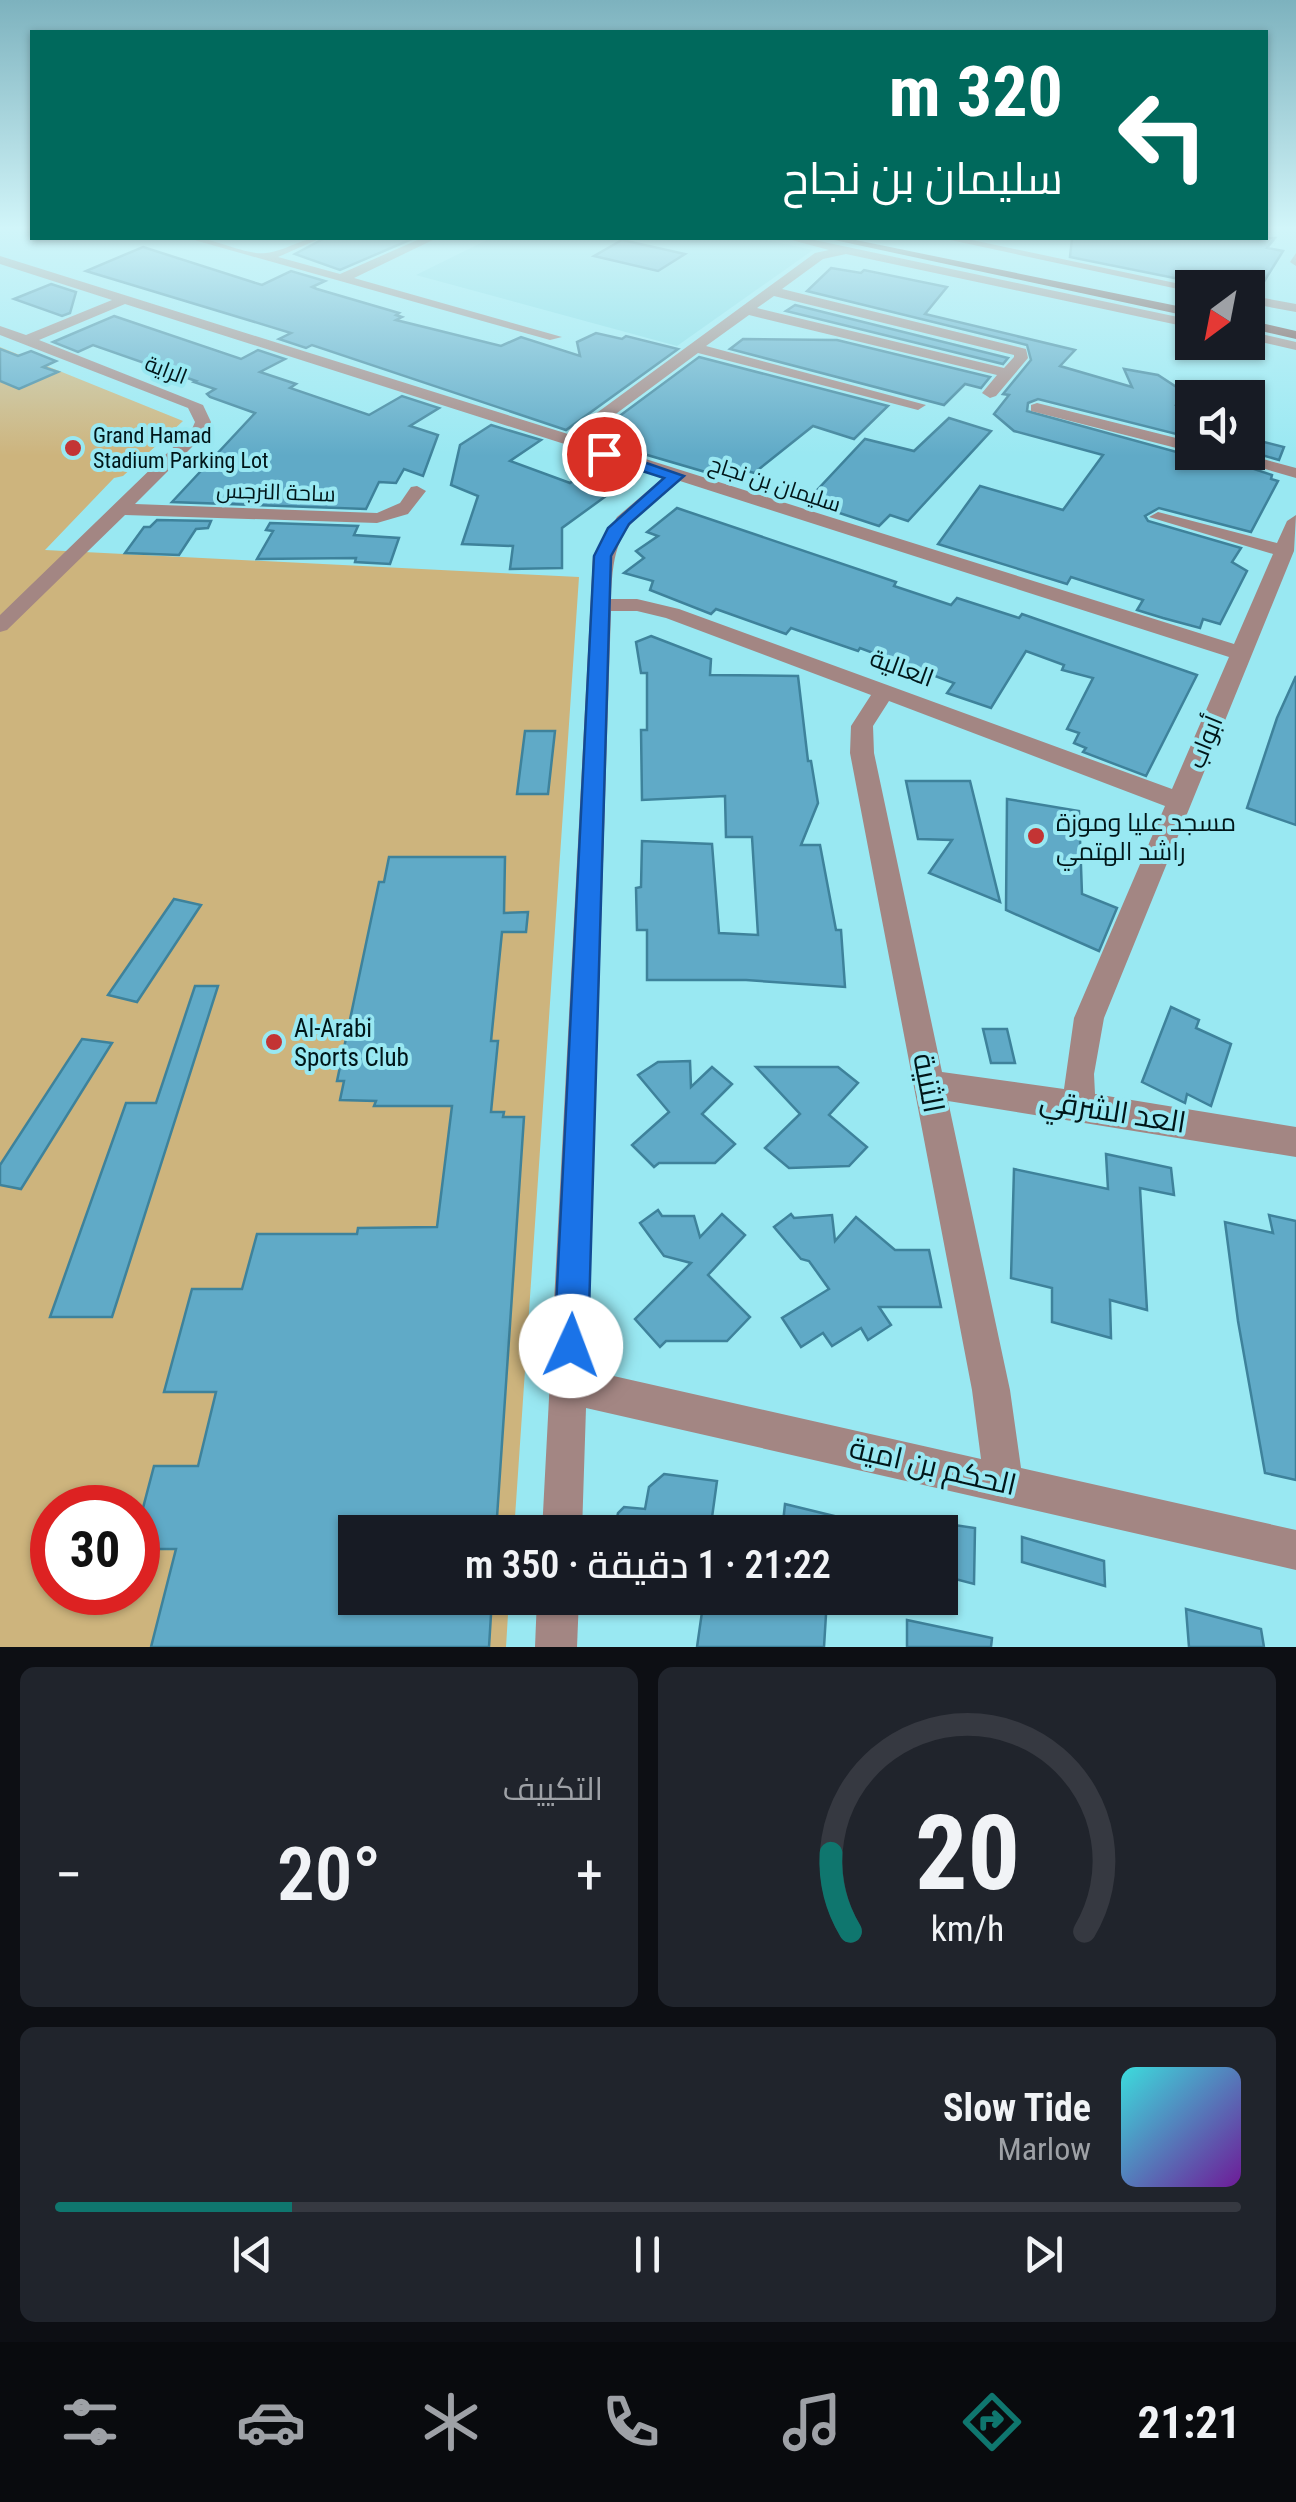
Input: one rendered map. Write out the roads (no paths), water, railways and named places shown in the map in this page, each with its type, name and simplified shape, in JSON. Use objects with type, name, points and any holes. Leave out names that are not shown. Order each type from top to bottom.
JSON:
[{"type":"main road","points":[[1143,303],[1175,309]]},
{"type":"main road","points":[[1265,315],[1296,321]]},
{"type":"main road","points":[[1265,328],[1296,334]]},
{"type":"street","points":[[27,340],[117,303]]},
{"type":"street","name":"سليمان بن نجاح","points":[[138,303],[1240,653]]},
{"type":"street","points":[[432,303],[555,337]]},
{"type":"street","points":[[568,442],[756,303]]},
{"type":"street","points":[[822,303],[1016,349],[1023,355],[990,393]]},
{"type":"street","points":[[1094,303],[1175,320]]},
{"type":"street","points":[[1271,303],[1296,308]]},
{"type":"street","points":[[747,310],[1007,374]]},
{"type":"street","name":"الراية","points":[[0,330],[195,406],[202,414],[200,431],[0,626]]},
{"type":"street","points":[[1265,339],[1296,346]]},
{"type":"street","points":[[696,348],[918,404]]},
{"type":"street","points":[[1038,408],[1175,443]]},
{"type":"street","points":[[1265,465],[1296,473]]},
{"type":"street","points":[[563,1515],[603,556],[614,532],[676,476]]},
{"type":"street","name":"ساحة النرجس","points":[[121,509],[377,518],[402,512],[417,491]]},
{"type":"street","points":[[1158,517],[1284,551]]},
{"type":"street","name":"أبواب","points":[[1080,1105],[1079,1074],[1089,1018],[1296,520]]},
{"type":"street","name":"العالية","points":[[600,605],[637,605],[672,612],[1180,802]]},
{"type":"street","name":"الثنية","points":[[884,691],[867,714],[860,739],[990,1390],[1003,1482]]},
{"type":"street","name":"العد الشرقي","points":[[930,1085],[1080,1105],[1296,1142]]},
{"type":"street","name":"الحكم بن امية","points":[[570,1385],[1296,1550]]},
{"type":"street","points":[[556,1647],[557,1615]]},
{"type":"place","name":"Grand Hamad Stadium Parking Lot","points":[[73,448]]},
{"type":"place","name":"مسجد عليا وموزة راشد الهتمي","points":[[1036,836]]},
{"type":"place","name":"Al-Arabi Sports Club","points":[[274,1042]]}]
